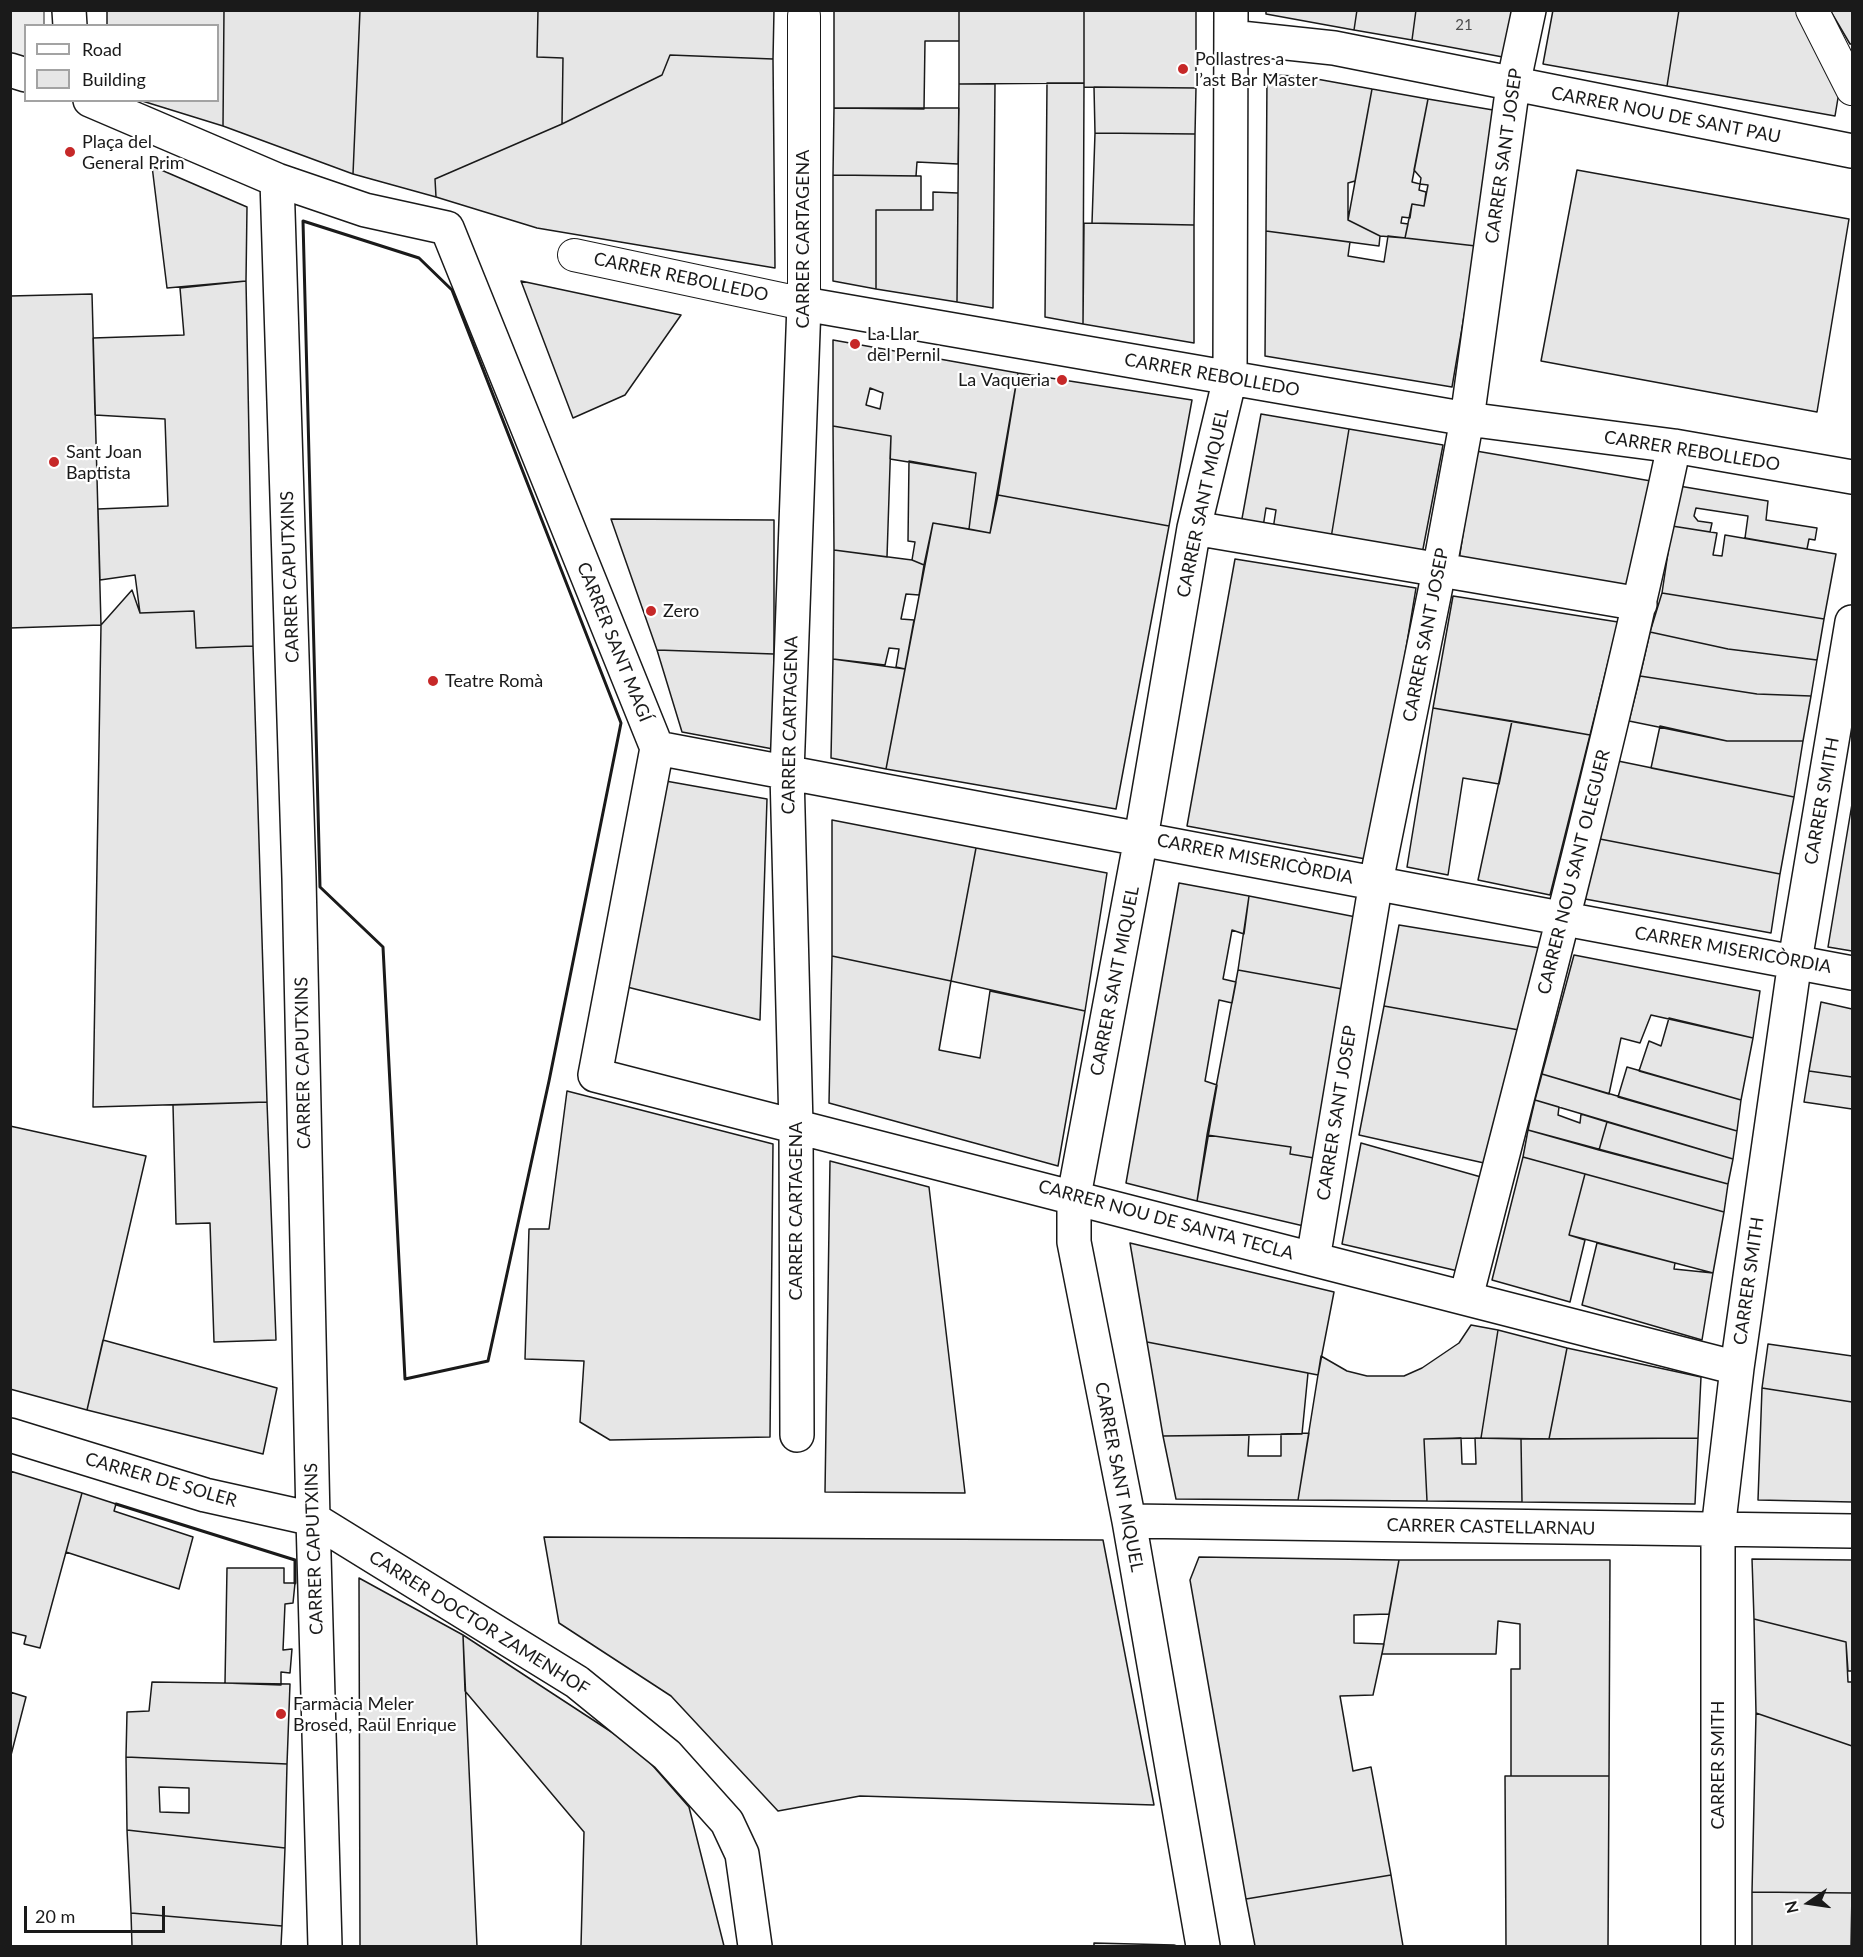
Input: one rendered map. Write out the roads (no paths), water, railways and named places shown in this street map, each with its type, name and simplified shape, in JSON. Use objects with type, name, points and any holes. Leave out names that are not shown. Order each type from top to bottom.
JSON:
[{"type":"street","name":"CARRER SANT JOSEP","points":[[1313,1259],[1376,882],[1439,572],[1467,419],[1513,85],[1529,10]]},
{"type":"street","points":[[1812,10],[1852,90]]},
{"type":"street","name":"CARRER CARTAGENA","points":[[797,1435],[796,1126],[787,773],[804,303],[804,16]]},
{"type":"street","name":"CARRER NOU DE SANT PAU","points":[[1231,23],[1334,48],[1513,85],[1852,151]]},
{"type":"street","name":"CARRER SANT MIQUEL","points":[[1203,1947],[1129,1521],[1074,1242],[1074,1196],[1142,838],[1194,528],[1230,378],[1231,23]]},
{"type":"street","points":[[95,102],[277,180]]},
{"type":"street","name":"CARRER SANT MAGÍ","points":[[277,180],[365,210],[447,228],[657,748]]},
{"type":"street","name":"CARRER CAPUTXINS","points":[[277,180],[299,878],[325,1947]]},
{"type":"street","name":"CARRER REBOLLEDO","points":[[574,255],[804,303],[1230,378],[1467,419],[1674,446],[1852,477]]},
{"type":"street","name":"CARRER NOU SANT OLEGUER","points":[[1466,1297],[1564,919],[1641,604],[1674,446]]},
{"type":"street","points":[[1194,528],[1439,572],[1641,604]]},
{"type":"street","name":"CARRER SMITH","points":[[1718,1947],[1718,1530],[1737,1368],[1795,961],[1852,622]]},
{"type":"street","name":"CARRER MISERICÒRDIA","points":[[657,748],[1852,973]]},
{"type":"street","name":"CARRER NOU DE SANTA TECLA","points":[[657,748],[595,1075],[1074,1196],[1737,1368]]},
{"type":"street","name":"CARRER DE SOLER","points":[[10,1435],[205,1495],[313,1519]]},
{"type":"street","name":"CARRER DOCTOR ZAMENHOF","points":[[313,1519],[577,1682],[667,1755],[727,1822],[742,1854],[754,1947]]},
{"type":"street","name":"CARRER CASTELLARNAU","points":[[1129,1521],[1852,1531]]},
{"type":"place","name":"Pollastres a l’ast Bar Master","points":[[1183,69]]},
{"type":"place","name":"Plaça del General Prim","points":[[70,152]]},
{"type":"place","name":"La Llar del Pernil","points":[[855,344]]},
{"type":"place","name":"La Vaqueria","points":[[1062,380]]},
{"type":"place","name":"Sant Joan Baptista","points":[[54,462]]},
{"type":"place","name":"Zero","points":[[651,611]]},
{"type":"place","name":"Teatre Romà","points":[[433,681]]},
{"type":"place","name":"Farmàcia Meler Brosed, Raül Enrique","points":[[281,1714]]}]
